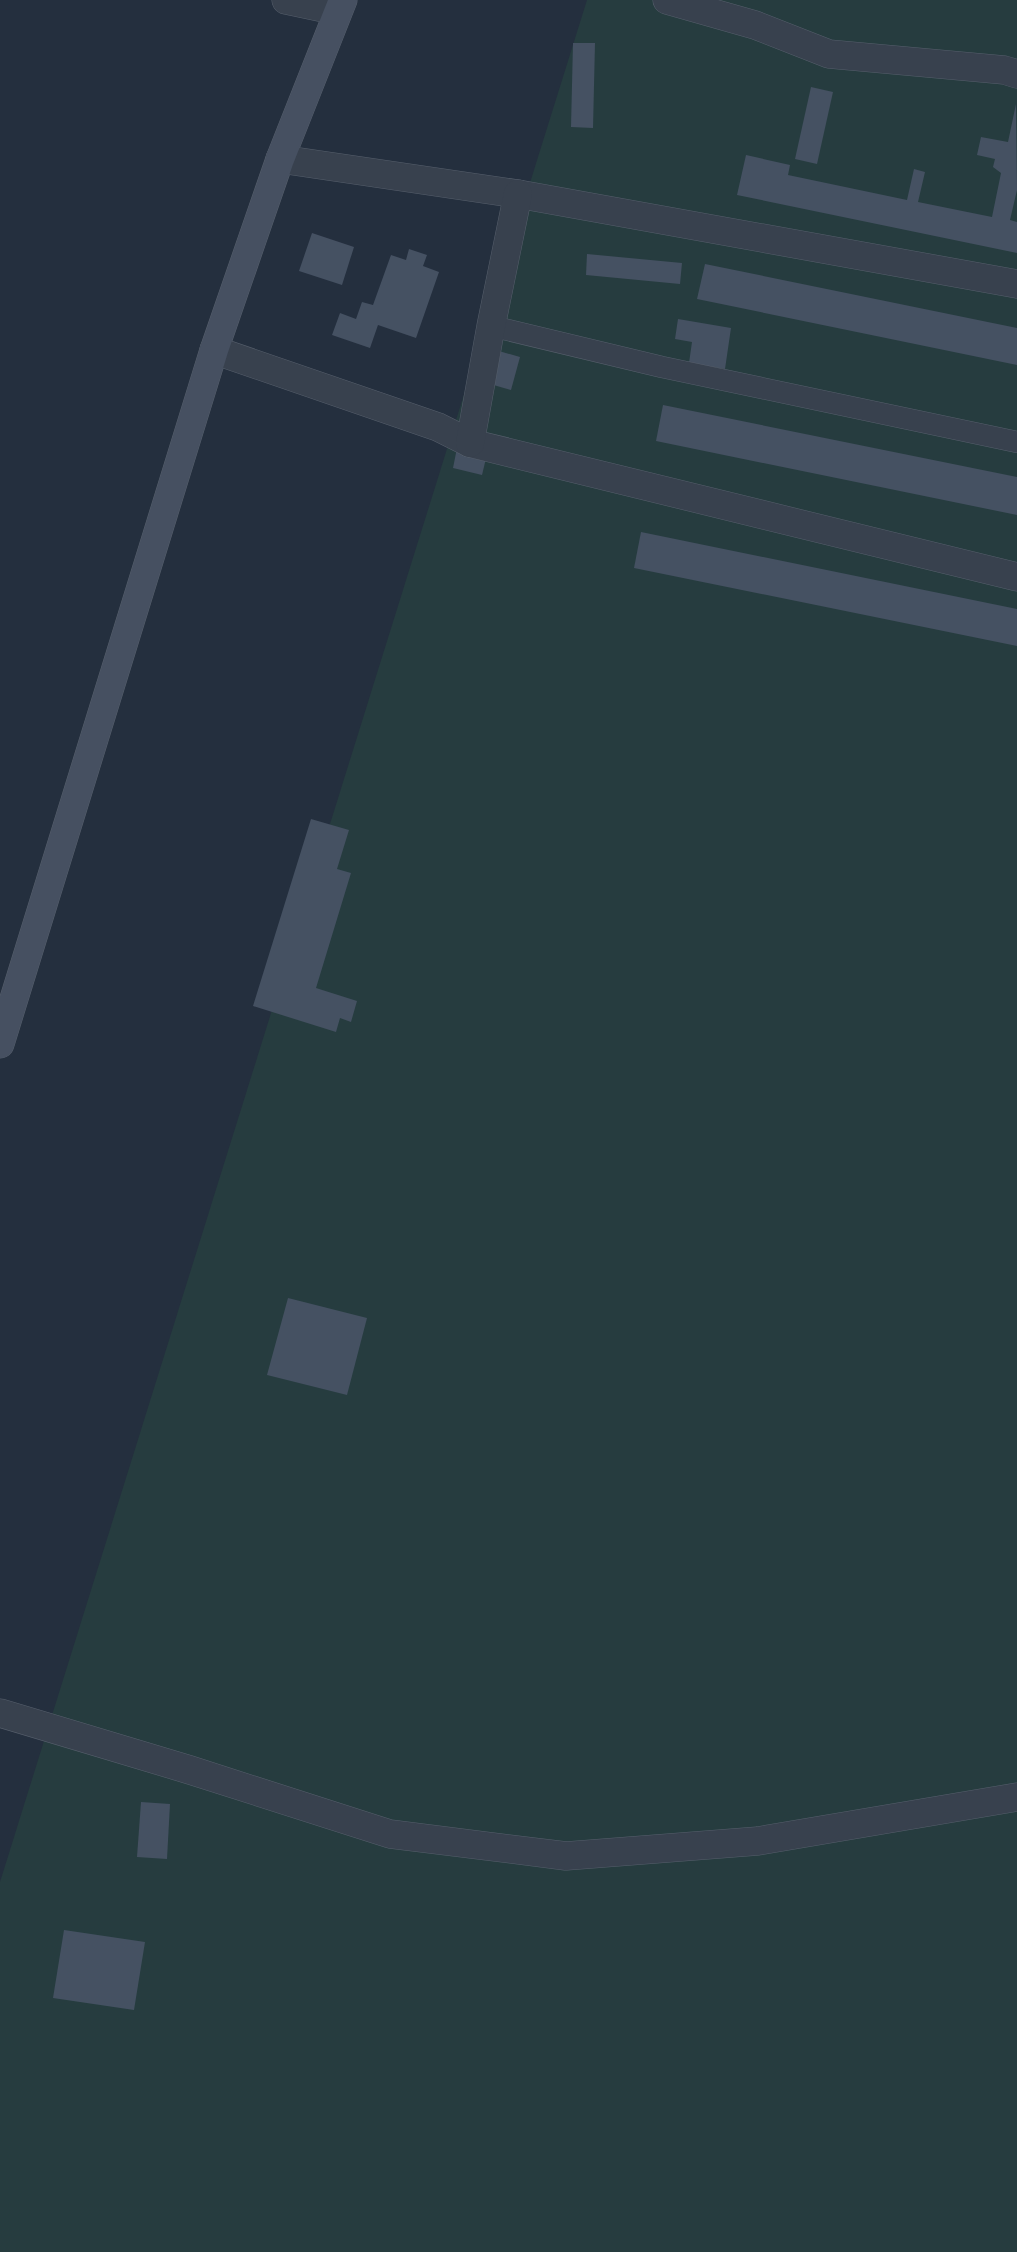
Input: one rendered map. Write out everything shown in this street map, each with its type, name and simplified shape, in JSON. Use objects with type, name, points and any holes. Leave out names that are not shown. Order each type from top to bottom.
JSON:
[{"type":"main road","points":[[0,1044],[214,350],[280,159],[341,6]]},
{"type":"street","points":[[286,0],[341,6]]},
{"type":"street","points":[[667,0],[755,25],[830,54],[1004,70],[1017,74]]},
{"type":"street","points":[[280,159],[518,194],[1017,284]]},
{"type":"street","points":[[470,443],[491,326],[518,194]]},
{"type":"street","points":[[214,350],[438,427],[470,443],[1017,578]]},
{"type":"street","points":[[0,1714],[190,1770],[390,1834],[566,1856],[758,1841],[1017,1797]]},
{"type":"lane","points":[[491,326],[662,367],[1017,442]]},
{"type":"green space","points":[[587,0],[1017,0],[1017,2252],[0,2252],[0,1882]]},
{"type":"building","points":[[573,43],[595,43],[593,128],[571,127]]},
{"type":"building","points":[[811,87],[833,92],[817,164],[795,159]]},
{"type":"building","points":[[1016,104],[1017,190],[1010,220],[1017,222],[1017,253],[737,195],[746,155],[790,165],[788,175],[907,200],[914,169],[925,172],[918,202],[992,217],[1001,173],[993,167],[995,159],[977,155],[981,137],[1008,142]]},
{"type":"building","points":[[312,233],[354,247],[342,285],[299,271]]},
{"type":"building","points":[[409,249],[427,255],[423,266],[439,272],[416,338],[378,325],[370,348],[332,335],[340,313],[356,319],[362,302],[373,305],[391,255],[406,260]]},
{"type":"building","points":[[587,254],[682,263],[680,284],[586,275]]},
{"type":"building","points":[[705,264],[1017,328],[1017,365],[697,299]]},
{"type":"building","points":[[678,319],[731,328],[725,369],[689,363],[692,342],[675,339]]},
{"type":"building","points":[[492,349],[520,357],[511,390],[483,382]]},
{"type":"building","points":[[663,405],[1017,477],[1017,515],[656,441]]},
{"type":"building","points":[[458,443],[488,450],[482,475],[453,468]]},
{"type":"building","points":[[641,532],[1017,609],[1017,646],[634,568]]},
{"type":"building","points":[[311,819],[349,830],[337,869],[351,873],[316,988],[357,1001],[351,1022],[340,1018],[336,1032],[253,1006]]},
{"type":"building","points":[[288,1298],[367,1318],[347,1395],[267,1375]]},
{"type":"building","points":[[141,1802],[170,1804],[167,1859],[137,1857]]},
{"type":"building","points":[[64,1930],[145,1942],[134,2010],[53,1998]]}]
